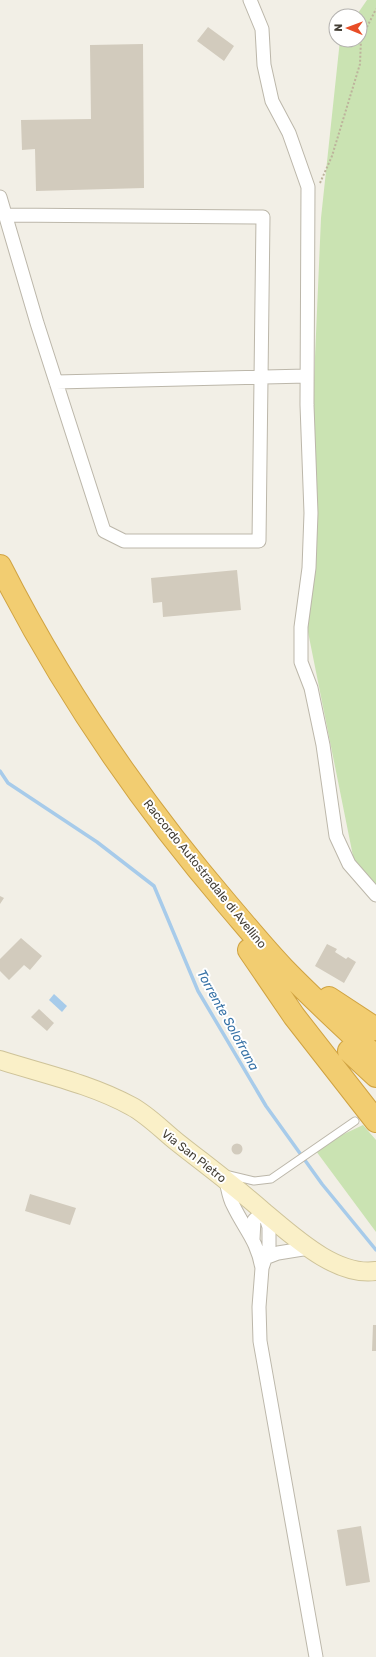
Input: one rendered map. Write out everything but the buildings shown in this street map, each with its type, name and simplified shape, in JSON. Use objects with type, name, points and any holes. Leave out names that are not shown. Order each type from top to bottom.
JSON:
[{"type":"highway","name":"Raccordo Autostradale di Avellino","points":[[0,566],[20,606],[67,686],[121,767],[174,839],[282,968],[376,1057]]},
{"type":"highway","name":"Raccordo Autostradale di Avellino","points":[[0,598],[51,686],[103,767],[159,843],[218,915],[282,986],[376,1076]]},
{"type":"highway","points":[[244,923],[329,998],[376,1029]]},
{"type":"highway","points":[[249,950],[294,1016],[376,1121]]},
{"type":"street","points":[[250,0],[262,29],[264,65],[272,101],[289,133],[308,187],[307,405],[311,513],[308,568],[301,627],[302,662],[311,688],[323,745],[336,836],[349,864],[376,895]]},
{"type":"street","points":[[0,197],[5,214],[56,382],[104,531],[124,541],[259,541],[263,216],[5,214]]},
{"type":"street","points":[[56,382],[307,376]]},
{"type":"street","name":"Via San Pietro","points":[[0,1060],[103,1092],[133,1107],[220,1176],[290,1235],[309,1248],[349,1270],[369,1272],[376,1271]]},
{"type":"street","points":[[220,1176],[232,1204],[253,1239],[264,1263]]},
{"type":"street","points":[[253,1239],[254,1220],[264,1212],[269,1227],[269,1247],[264,1263],[259,1307],[260,1340],[316,1657]]},
{"type":"street","points":[[264,1263],[289,1250],[309,1248]]},
{"type":"lane","points":[[220,1176],[254,1181],[271,1179],[354,1121]]},
{"type":"path","points":[[308,200],[318,186],[332,156],[360,64],[360,39],[376,9]]},
{"type":"green space","points":[[367,0],[376,0],[376,894],[358,881],[304,612],[321,218],[339,48],[368,48],[368,8],[362,8]]},
{"type":"green space","points":[[363,1125],[376,1140],[376,1232],[316,1151],[327,1142]]},
{"type":"water","points":[[54,994],[67,1006],[62,1012],[49,1000]]},
{"type":"waterway","name":"Torrente Solofrana","points":[[0,771],[8,783],[97,842],[154,886],[198,991],[266,1106],[322,1184],[376,1250]]}]
